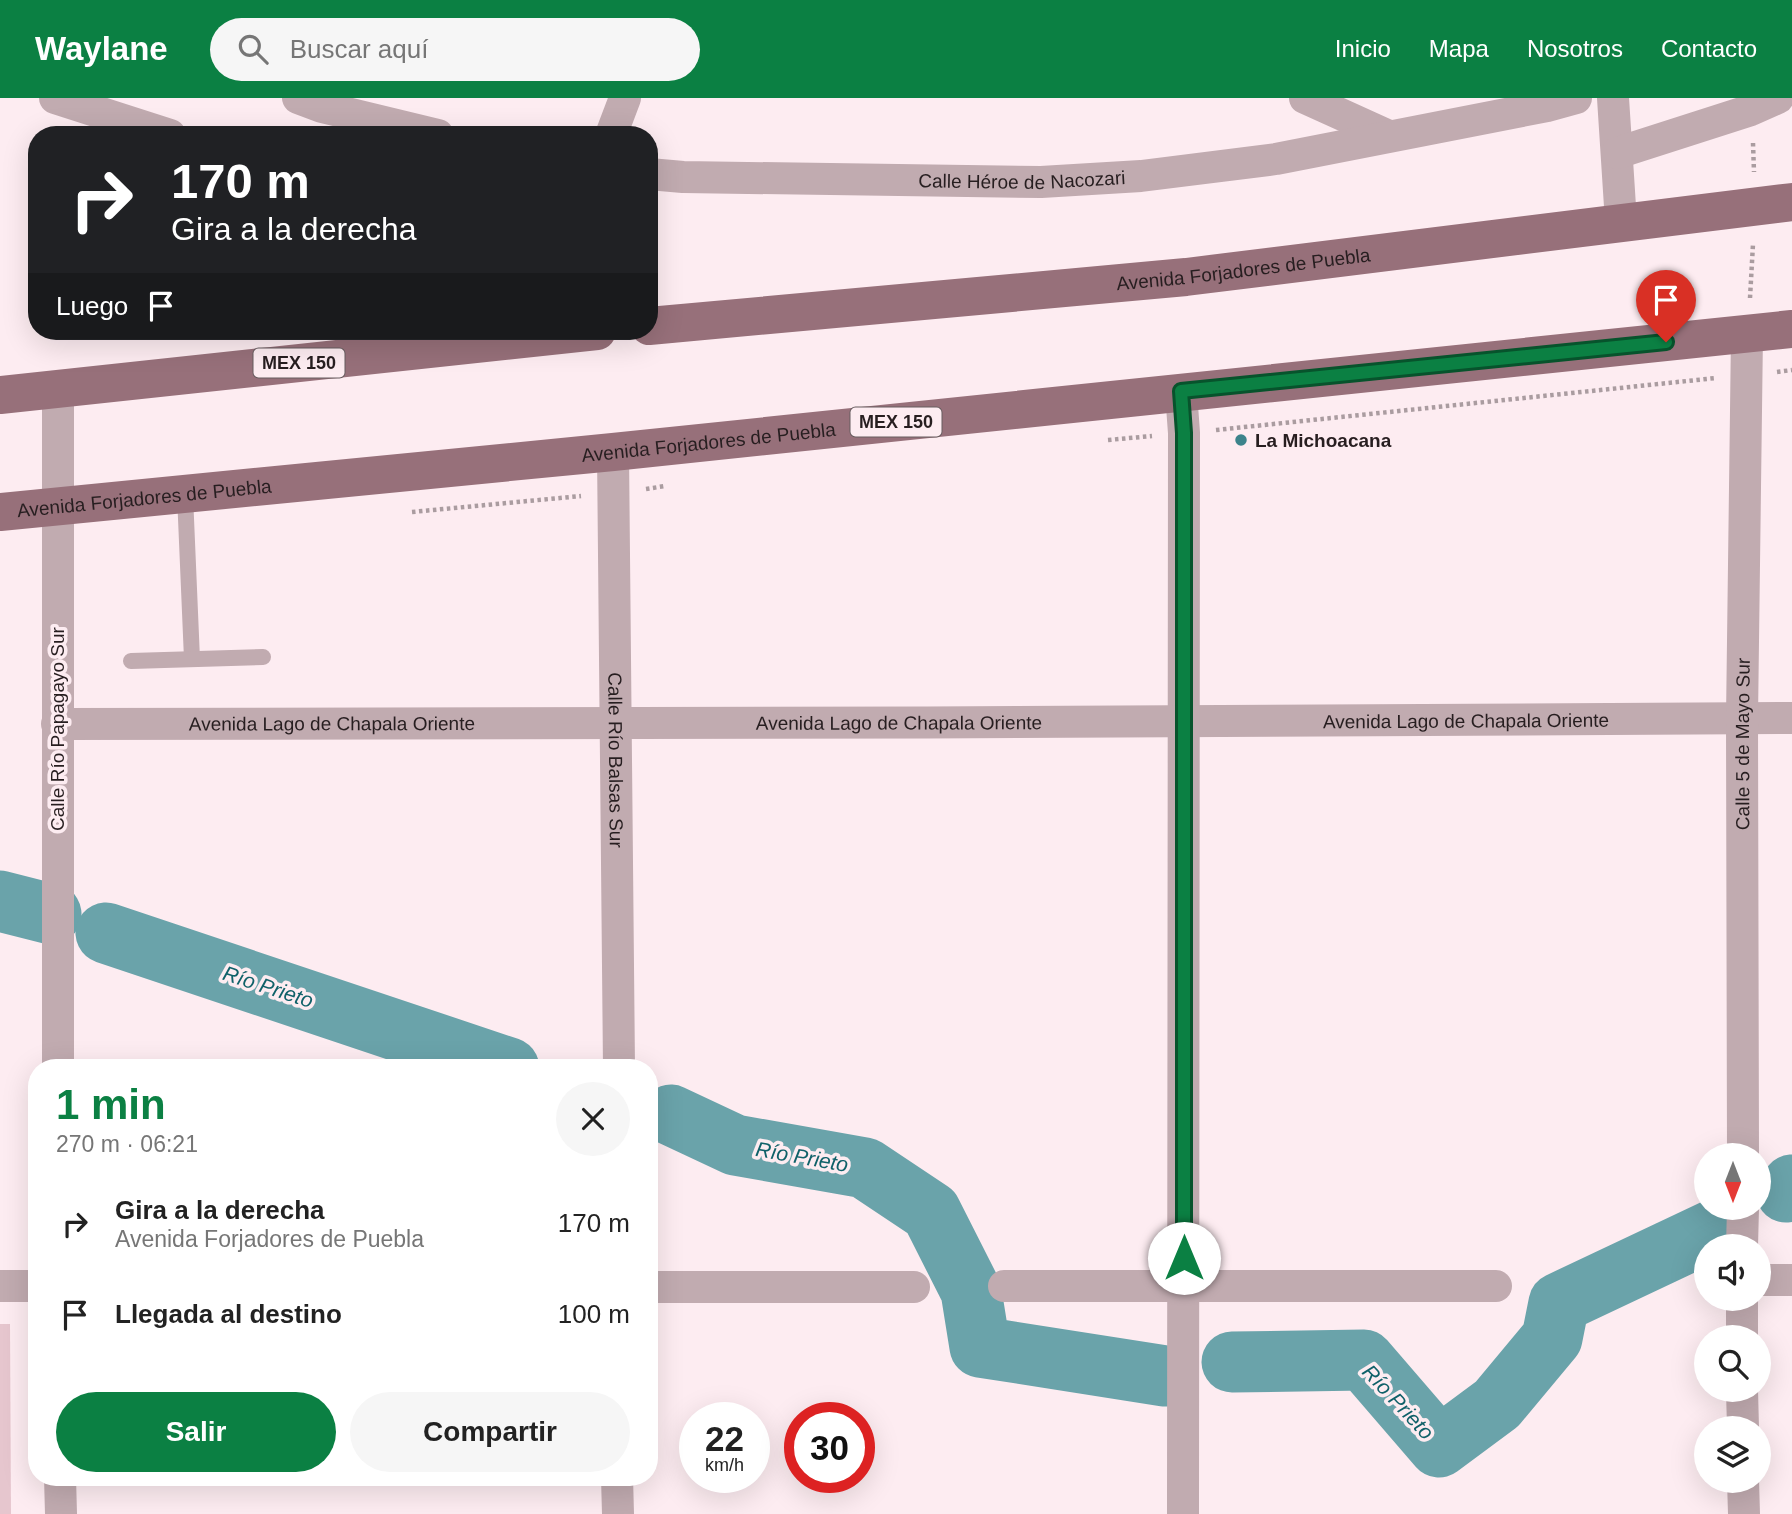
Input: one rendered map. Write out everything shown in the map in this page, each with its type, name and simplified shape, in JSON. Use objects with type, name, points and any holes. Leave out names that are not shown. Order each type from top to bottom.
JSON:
[{"type":"main road","name":"Avenida Forjadores de Puebla","points":[[658,325],[1186,277],[1774,204]]},
{"type":"main road","name":"Avenida Forjadores de Puebla","points":[[0,512],[613,452],[1792,329]]},
{"type":"main road","name":"MEX 150","points":[[0,395],[515,340]]},
{"type":"street","points":[[55,98],[142,126]]},
{"type":"street","points":[[614,126],[625,98]]},
{"type":"street","points":[[1305,98],[1389,136]]},
{"type":"street","name":"Calle Héroe de Nacozari","points":[[658,175],[1041,181],[1129,177],[1276,159],[1576,98]]},
{"type":"street","points":[[1613,98],[1621,222]]},
{"type":"street","points":[[315,101],[405,126]]},
{"type":"street","points":[[1616,153],[1764,104]]},
{"type":"street","name":"Calle 5 de Mayo Sur","points":[[1743,1143],[1742,718],[1747,334]]},
{"type":"street","name":"Calle Río Papagayo Sur","points":[[58,390],[58,1059]]},
{"type":"street","points":[[1181,391],[1184,433],[1183,1514]]},
{"type":"street","name":"Calle Río Balsas Sur","points":[[613,452],[620,1059]]},
{"type":"street","name":"Avenida Lago de Chapala Oriente","points":[[57,724],[1183,723],[1792,718]]},
{"type":"street","points":[[1771,1280],[1792,1280]]},
{"type":"street","points":[[0,1286],[28,1286]]},
{"type":"street","points":[[1004,1286],[1496,1286]]},
{"type":"street","points":[[658,1287],[914,1287]]},
{"type":"street","points":[[60,1486],[61,1514]]},
{"type":"street","points":[[617,1486],[618,1514]]},
{"type":"street","points":[[1743,1493],[1744,1514]]},
{"type":"lane","points":[[185,495],[192,659]]},
{"type":"lane","points":[[131,661],[263,657]]},
{"type":"path","points":[[1747,334],[1774,204],[1764,104]]},
{"type":"shaded area","points":[[0,1324],[10,1324],[11,1514],[0,1514]]},
{"type":"waterway","name":"Río Prieto","points":[[0,901],[51,914]]},
{"type":"waterway","name":"Río Prieto","points":[[106,933],[482,1059]]},
{"type":"waterway","name":"Río Prieto","points":[[671,1115],[735,1145],[865,1168],[931,1212],[971,1291],[980,1347],[1165,1376]]},
{"type":"waterway","name":"Río Prieto","points":[[1786,1192],[1792,1185]]},
{"type":"waterway","name":"Río Prieto","points":[[1232,1362],[1364,1360],[1439,1447],[1497,1404],[1552,1338],[1559,1303],[1724,1225]]},
{"type":"place","name":"La Michoacana","points":[[1241,440]]},
{"type":"route","points":[[1184,1258],[1184,433],[1181,391],[1666,342]]}]
